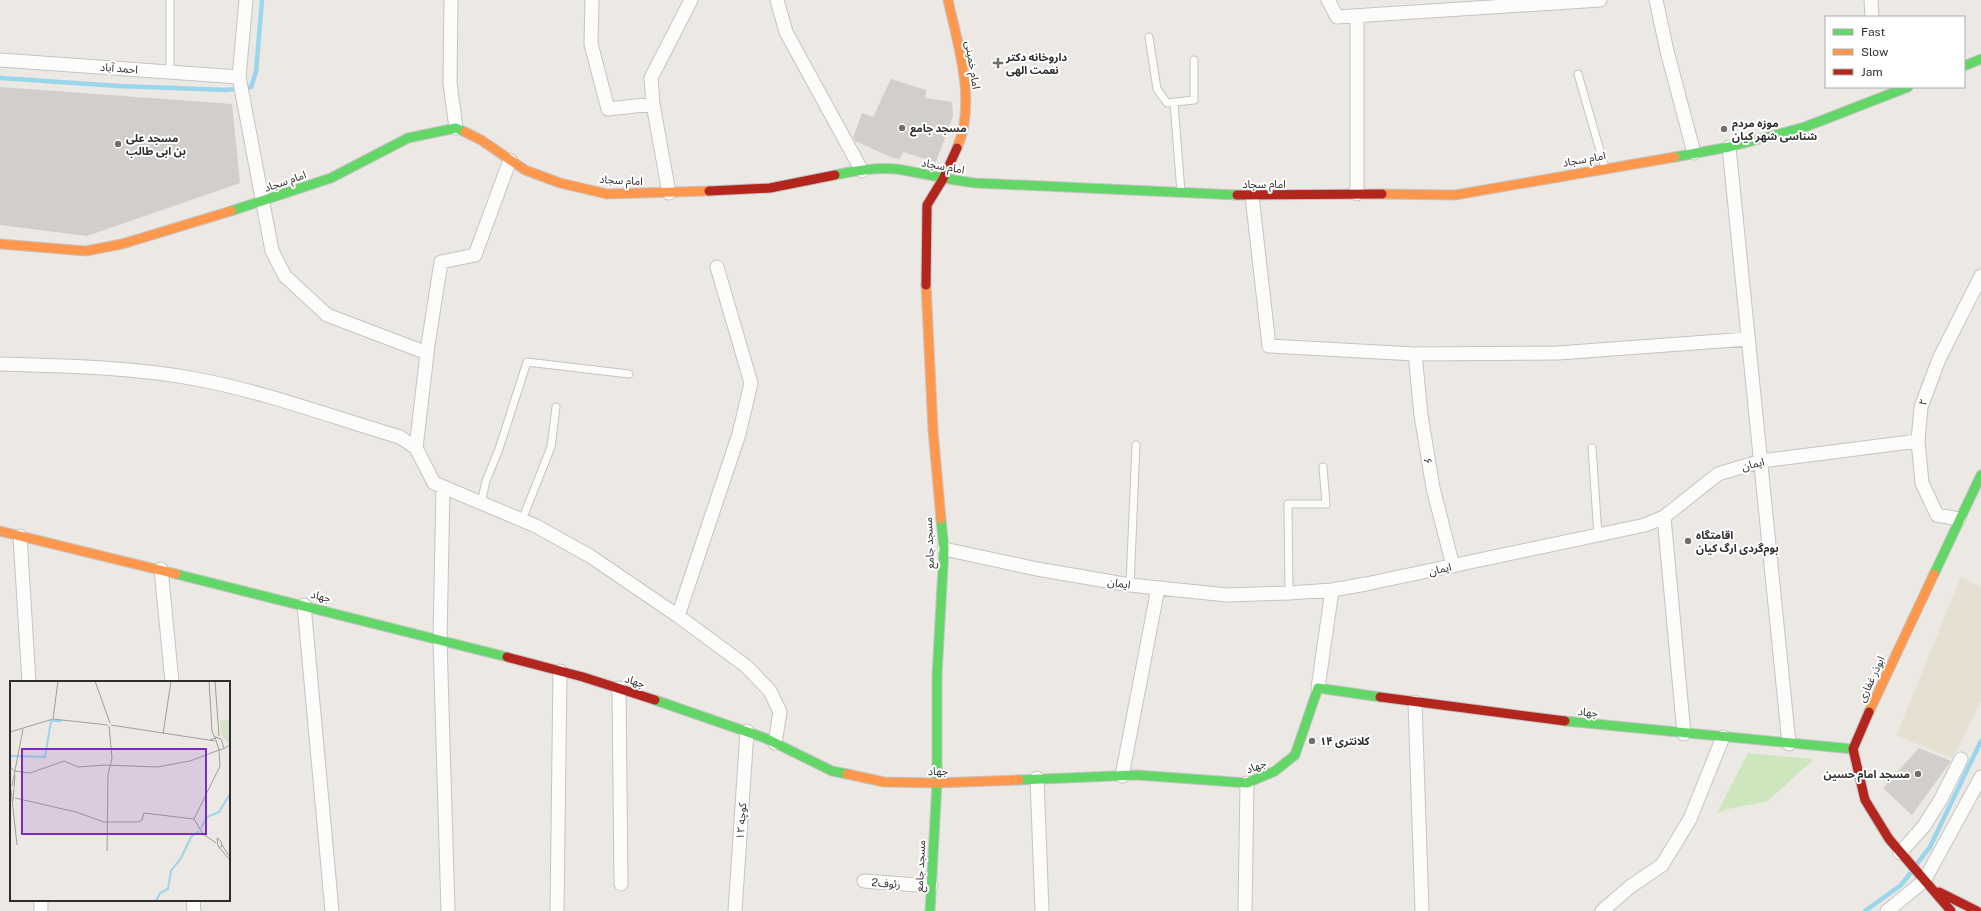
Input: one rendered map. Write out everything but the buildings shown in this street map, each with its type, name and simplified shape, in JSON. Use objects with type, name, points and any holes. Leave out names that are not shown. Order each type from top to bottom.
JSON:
[{"type":"street","points":[[246,0],[239,77],[272,251],[285,276],[327,315],[427,353]]},
{"type":"street","points":[[452,0],[450,83],[456,128]]},
{"type":"street","points":[[592,0],[591,44],[608,109],[653,104]]},
{"type":"street","points":[[669,193],[653,104],[651,78],[691,0]]},
{"type":"street","points":[[777,0],[786,32],[862,171]]},
{"type":"street","name":"امام خمینی","points":[[943,179],[963,135],[966,95],[962,60],[948,0]]},
{"type":"street","points":[[1328,0],[1337,17],[1600,0]]},
{"type":"street","points":[[1656,0],[1667,51],[1694,153]]},
{"type":"street","points":[[1871,0],[1872,16]]},
{"type":"street","points":[[1357,16],[1357,194]]},
{"type":"street","points":[[1965,66],[1981,59]]},
{"type":"street","name":"احمد آباد","points":[[0,60],[239,77]]},
{"type":"street","name":"امام سجاد","points":[[0,244],[86,252],[122,244],[262,202],[331,178],[408,138],[456,128],[481,140],[525,170],[560,183],[607,194],[669,193],[770,188],[848,172],[895,168],[943,179],[1014,186],[1252,196],[1357,194],[1456,195],[1729,147],[1806,127],[1879,92],[1902,88]]},
{"type":"street","points":[[1729,147],[1789,744]]},
{"type":"street","points":[[416,448],[427,353],[441,262],[475,255],[510,160]]},
{"type":"street","name":"مسجد جامع","points":[[930,911],[937,783],[937,675],[944,549],[933,430],[924,266],[927,205],[943,179]]},
{"type":"street","points":[[1252,196],[1269,346],[1416,354],[1558,353],[1748,339]]},
{"type":"street","points":[[678,616],[739,434],[751,383],[717,267]]},
{"type":"street","name":"۲","points":[[1959,519],[1937,514],[1922,483],[1918,441],[1921,408],[1939,359],[1981,276]]},
{"type":"street","name":"۶","points":[[1416,354],[1421,414],[1433,488],[1453,566]]},
{"type":"street","points":[[0,364],[135,370],[196,379],[270,396],[400,436],[416,448],[434,483],[522,520],[590,556],[678,616],[746,666],[770,691],[780,712],[775,743]]},
{"type":"street","name":"ایمان","points":[[944,549],[1038,569],[1130,585],[1158,588],[1227,595],[1332,590],[1645,525],[1664,517],[1718,474],[1761,461],[1918,441]]},
{"type":"street","name":"ابوذر غفاری","points":[[1853,749],[1959,519],[1981,476]]},
{"type":"street","points":[[443,488],[440,640],[448,911]]},
{"type":"street","points":[[1664,517],[1684,734]]},
{"type":"street","name":"جهاد","points":[[0,531],[304,604],[560,670],[620,688],[747,732],[775,743],[832,771],[884,782],[937,783],[1037,778],[1122,776],[1247,782],[1275,771],[1295,755],[1318,688],[1543,720],[1853,749]]},
{"type":"street","points":[[20,536],[29,681]]},
{"type":"street","points":[[161,569],[172,681]]},
{"type":"street","points":[[1122,776],[1158,588]]},
{"type":"street","points":[[1318,688],[1332,590]]},
{"type":"street","points":[[304,604],[332,911]]},
{"type":"street","points":[[557,911],[560,670]]},
{"type":"street","points":[[620,688],[621,884]]},
{"type":"street","points":[[1415,702],[1422,911]]},
{"type":"street","name":"کوچه ۱۲","points":[[735,911],[747,732]]},
{"type":"street","points":[[1602,911],[1631,886],[1662,865],[1690,819],[1723,737]]},
{"type":"street","points":[[1853,749],[1865,800],[1889,839],[1951,911]]},
{"type":"street","points":[[1900,853],[1924,826],[1941,799],[1961,760]]},
{"type":"street","points":[[1887,911],[1924,881],[1981,777]]},
{"type":"street","points":[[1037,778],[1042,911]]},
{"type":"street","points":[[1245,911],[1247,782]]},
{"type":"street","points":[[1924,881],[1977,911]]},
{"type":"street","name":"رئوف2","points":[[864,882],[931,886]]},
{"type":"street","points":[[193,901],[194,911]]},
{"type":"lane","points":[[170,0],[170,72]]},
{"type":"lane","points":[[1149,37],[1157,89],[1167,102],[1194,100],[1194,60]]},
{"type":"lane","points":[[1578,74],[1605,168]]},
{"type":"lane","points":[[1174,102],[1181,194]]},
{"type":"lane","points":[[481,503],[486,481],[499,449],[527,362],[629,374]]},
{"type":"lane","points":[[522,520],[549,452],[556,408]]},
{"type":"lane","points":[[1130,585],[1136,445]]},
{"type":"lane","points":[[1592,448],[1598,535]]},
{"type":"lane","points":[[1289,593],[1288,504],[1326,504],[1323,467]]},
{"type":"shaded area","points":[[1961,577],[1981,587],[1981,701],[1953,758],[1896,736]]},
{"type":"green space","points":[[1748,753],[1814,759],[1768,801],[1728,809],[1717,813]]},
{"type":"waterway","points":[[0,78],[119,86],[227,90],[251,87],[256,72],[262,0]]},
{"type":"waterway","points":[[1916,865],[1930,847],[1981,741]]},
{"type":"waterway","points":[[1865,911],[1901,885],[1912,871]]},
{"type":"traffic: fast","points":[[1965,66],[1981,59]]},
{"type":"traffic: fast","points":[[1675,157],[1729,147],[1805,127],[1905,88]]},
{"type":"traffic: fast","points":[[231,211],[331,178],[408,138],[456,128],[465,132]]},
{"type":"traffic: fast","points":[[835,175],[866,170],[896,169],[976,183],[1237,195]]},
{"type":"traffic: fast","points":[[1934,574],[1981,475]]},
{"type":"traffic: fast","points":[[930,911],[937,783],[937,675],[944,549],[941,519]]},
{"type":"traffic: fast","points":[[176,574],[507,657]]},
{"type":"traffic: fast","points":[[1019,780],[1137,775],[1247,783],[1275,771],[1295,755],[1318,688],[1380,697]]},
{"type":"traffic: fast","points":[[655,700],[765,738],[832,771],[847,774]]},
{"type":"traffic: fast","points":[[1565,721],[1853,749]]},
{"type":"traffic: slow","points":[[948,0],[961,55],[966,93],[963,131],[957,148]]},
{"type":"traffic: slow","points":[[465,132],[481,140],[525,170],[560,183],[607,194],[709,191]]},
{"type":"traffic: slow","points":[[1382,194],[1455,195],[1675,157]]},
{"type":"traffic: slow","points":[[0,244],[86,251],[122,244],[231,211]]},
{"type":"traffic: slow","points":[[926,285],[933,430],[941,519]]},
{"type":"traffic: slow","points":[[0,531],[176,574]]},
{"type":"traffic: slow","points":[[1869,712],[1934,574]]},
{"type":"traffic: slow","points":[[847,774],[884,782],[937,783],[1019,780]]},
{"type":"traffic: jam","points":[[926,285],[927,205],[943,179],[957,148]]},
{"type":"traffic: jam","points":[[709,191],[770,188],[835,175]]},
{"type":"traffic: jam","points":[[1237,195],[1382,194]]},
{"type":"traffic: jam","points":[[507,657],[583,677],[655,700]]},
{"type":"traffic: jam","points":[[1380,697],[1565,721]]},
{"type":"traffic: jam","points":[[1869,712],[1853,749],[1865,800],[1889,839],[1951,911]]},
{"type":"traffic: jam","points":[[1939,892],[1977,911]]},
{"type":"place","name":"داروخانه دکتر نعمت الهی","points":[[998,63]]},
{"type":"place","name":"مسجد جامع","points":[[902,128]]},
{"type":"place","name":"موزه مردم شناسی شهر کیان","points":[[1724,129]]},
{"type":"place","name":"مسجد علی بن ابی طالب","points":[[118,144]]},
{"type":"place","name":"اقامتگاه بوم‌گردی ارگ کیان","points":[[1688,541]]},
{"type":"place","name":"کلانتری ۱۴","points":[[1312,741]]},
{"type":"place","name":"مسجد امام حسین","points":[[1918,774]]}]
